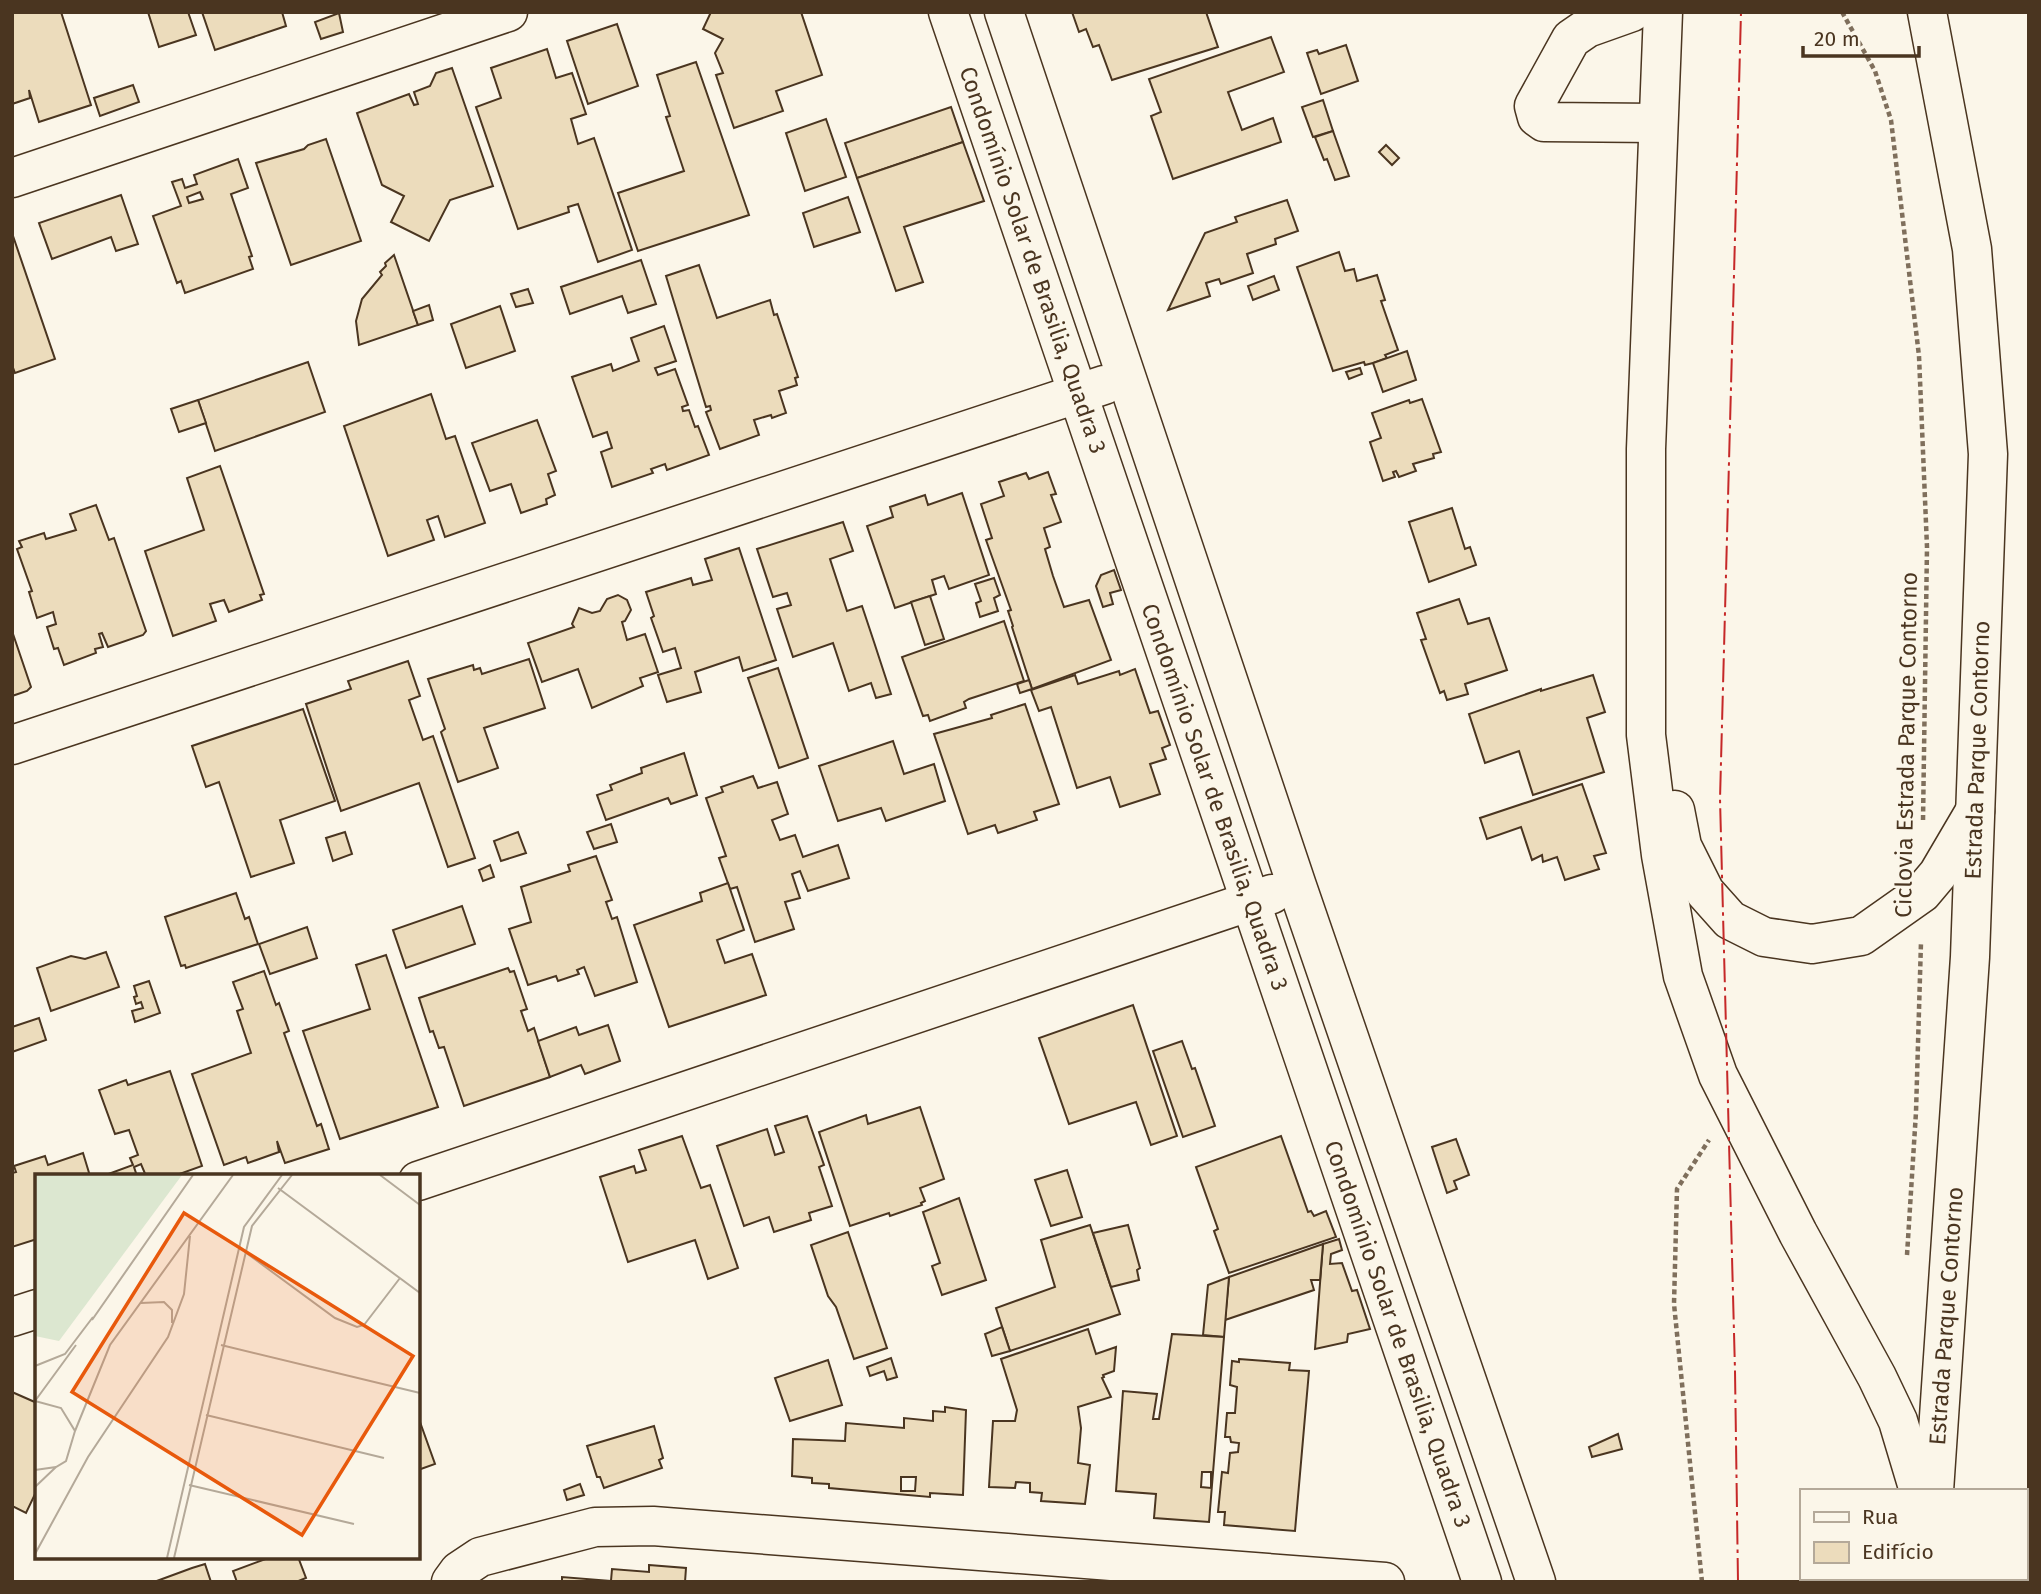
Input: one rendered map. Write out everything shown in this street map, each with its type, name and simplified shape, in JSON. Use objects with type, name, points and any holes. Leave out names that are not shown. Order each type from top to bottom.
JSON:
[{"type":"street","points":[[12,178],[508,12]]},
{"type":"street","name":"Condomínio Solar de Brasilia, Quadra 3","points":[[948,12],[1482,1582]]},
{"type":"street","points":[[1004,12],[1297,886],[1536,1582]]},
{"type":"street","points":[[1632,12],[1587,29],[1571,39],[1534,106],[1537,117],[1544,122],[1658,123]]},
{"type":"street","points":[[1662,12],[1646,449],[1646,735],[1661,855],[1683,976],[1718,1074],[1798,1233],[1898,1421],[1918,1489]]},
{"type":"street","name":"Estrada Parque Contorno","points":[[1927,12],[1972,249],[1987,454],[1970,957],[1934,1489]]},
{"type":"street","points":[[12,745],[1126,377]]},
{"type":"street","points":[[1646,646],[1682,846],[1704,891],[1730,920],[1764,937],[1812,944],[1861,936],[1922,893],[1938,874],[1975,811]]},
{"type":"street","points":[[420,1180],[1297,886]]},
{"type":"street","points":[[12,1317],[35,1310]]},
{"type":"street","points":[[451,1582],[459,1571],[480,1557],[595,1527],[653,1526],[1385,1582]]},
{"type":"path","name":"Ciclovia Estrada Parque Contorno","points":[[1842,12],[1875,71],[1891,120],[1919,356],[1927,547],[1923,834]]},
{"type":"path","name":"Ciclovia Estrada Parque Contorno","points":[[1907,1259],[1916,1112],[1922,893]]},
{"type":"path","points":[[1702,1582],[1674,1304],[1677,1189],[1732,1104]]},
{"type":"building","points":[[12,12],[61,12],[91,105],[39,122],[29,90],[30,98],[12,104]]},
{"type":"building","points":[[148,12],[188,12],[196,35],[159,47]]},
{"type":"building","points":[[202,12],[282,12],[286,26],[215,50]]},
{"type":"building","points":[[711,12],[801,12],[822,75],[776,91],[783,111],[734,128],[716,75],[723,73],[715,53],[723,39],[703,29]]},
{"type":"building","points":[[1072,12],[1206,12],[1218,47],[1112,80],[1099,45],[1093,47],[1086,29],[1079,32]]},
{"type":"building","points":[[339,13],[343,32],[321,39],[315,22]]},
{"type":"building","points":[[617,24],[638,86],[588,104],[567,41]]},
{"type":"building","points":[[1271,37],[1284,72],[1228,92],[1242,130],[1273,118],[1281,142],[1173,179],[1151,116],[1161,112],[1149,79]]},
{"type":"building","points":[[1346,45],[1358,81],[1321,94],[1307,53],[1317,50],[1319,54]]},
{"type":"building","points":[[547,49],[556,78],[572,73],[586,114],[571,119],[578,144],[594,138],[632,250],[598,262],[578,204],[568,207],[569,212],[518,229],[476,107],[501,98],[491,68]]},
{"type":"building","points":[[696,62],[749,215],[638,251],[618,193],[684,171],[666,117],[670,116],[657,75]]},
{"type":"building","points":[[452,68],[493,186],[450,200],[429,241],[391,222],[404,196],[382,185],[357,113],[409,94],[414,105],[418,104],[414,92],[430,86],[436,73]]},
{"type":"building","points":[[133,85],[139,102],[100,116],[94,98]]},
{"type":"building","points":[[1323,100],[1333,131],[1313,137],[1302,107]]},
{"type":"building","points":[[951,107],[963,142],[857,178],[845,143]]},
{"type":"building","points":[[826,119],[846,177],[805,191],[786,133]]},
{"type":"building","points":[[1333,131],[1349,176],[1335,180],[1315,137]]},
{"type":"building","points":[[326,139],[361,241],[291,265],[256,163],[304,149]]},
{"type":"building","points":[[963,142],[984,201],[904,227],[923,282],[896,291],[857,178]]},
{"type":"building","points":[[1386,145],[1399,158],[1392,165],[1379,152]]},
{"type":"building","points":[[238,159],[248,188],[231,194],[252,256],[249,257],[253,269],[185,293],[181,281],[177,283],[153,216],[181,206],[172,182],[182,179],[185,188],[197,184],[194,175]],"holes":[[[200,192],[203,199],[189,203],[187,197]]]},
{"type":"building","points":[[121,195],[138,244],[116,251],[111,237],[52,259],[39,223]]},
{"type":"building","points":[[848,197],[860,232],[814,247],[803,213]]},
{"type":"building","points":[[1287,200],[1298,231],[1275,239],[1276,244],[1247,254],[1253,273],[1221,284],[1219,279],[1206,283],[1210,296],[1168,310],[1205,233],[1237,222],[1235,217]]},
{"type":"building","points":[[12,233],[55,359],[15,373],[12,365]]},
{"type":"building","points":[[1339,252],[1345,271],[1354,269],[1357,281],[1377,275],[1385,300],[1381,301],[1398,350],[1373,363],[1365,365],[1364,362],[1333,371],[1297,267]]},
{"type":"building","points":[[394,255],[418,325],[359,345],[356,321],[362,299],[382,275],[380,272],[386,266],[385,263]]},
{"type":"building","points":[[641,260],[656,304],[628,313],[622,296],[570,314],[561,287]]},
{"type":"building","points":[[699,265],[717,318],[770,300],[798,377],[795,378],[797,385],[779,391],[786,413],[754,420],[759,435],[720,449],[706,412],[711,410],[710,406],[706,407],[666,276]]},
{"type":"building","points":[[1274,276],[1279,290],[1253,300],[1248,286]]},
{"type":"building","points":[[528,289],[533,303],[516,307],[511,294]]},
{"type":"building","points":[[429,305],[433,320],[418,325],[413,311]]},
{"type":"building","points":[[500,306],[515,351],[466,368],[451,324]]},
{"type":"building","points":[[664,326],[676,361],[655,368],[658,375],[675,369],[688,405],[682,407],[683,411],[689,410],[709,455],[667,470],[665,464],[651,469],[653,473],[612,487],[601,452],[612,448],[607,432],[593,437],[572,377],[611,364],[613,371],[639,361],[631,338]]},
{"type":"building","points":[[1407,351],[1416,380],[1383,392],[1373,363]]},
{"type":"building","points":[[308,362],[325,412],[215,451],[198,400]]},
{"type":"building","points":[[1360,368],[1362,374],[1349,379],[1346,372]]},
{"type":"building","points":[[431,394],[446,439],[455,436],[485,523],[445,537],[438,516],[427,520],[434,540],[388,556],[344,426]]},
{"type":"building","points":[[1422,399],[1441,452],[1433,454],[1434,458],[1413,464],[1416,471],[1399,477],[1396,471],[1393,472],[1395,477],[1383,481],[1370,442],[1381,438],[1372,413],[1409,400],[1410,403]]},
{"type":"building","points":[[198,400],[206,423],[179,432],[171,409]]},
{"type":"building","points":[[537,420],[556,471],[548,474],[555,495],[546,499],[547,504],[521,513],[511,484],[490,491],[472,443]]},
{"type":"building","points":[[220,466],[264,594],[260,595],[262,600],[229,612],[224,600],[210,604],[216,621],[173,636],[145,551],[204,530],[187,478]]},
{"type":"building","points":[[1048,472],[1056,494],[1051,495],[1061,522],[1044,528],[1050,547],[1045,549],[1053,576],[1064,607],[1089,600],[1111,660],[1032,689],[1012,627],[1008,611],[1011,610],[986,540],[992,538],[981,504],[1004,496],[999,482],[1026,473],[1029,479]]},
{"type":"building","points":[[962,493],[989,575],[949,589],[944,576],[932,580],[936,594],[895,608],[867,526],[893,517],[890,507],[925,495],[928,505]]},
{"type":"building","points":[[96,505],[109,540],[114,538],[146,631],[143,635],[108,647],[102,633],[99,634],[103,647],[95,649],[96,653],[64,665],[58,648],[54,649],[47,627],[56,624],[53,612],[37,618],[29,592],[32,591],[17,549],[22,547],[19,541],[44,533],[46,539],[76,530],[70,514]]},
{"type":"building","points":[[1452,508],[1465,549],[1470,547],[1476,565],[1429,582],[1409,522]]},
{"type":"building","points":[[843,522],[853,551],[830,559],[847,611],[862,606],[874,642],[891,694],[876,698],[871,683],[849,691],[833,643],[793,657],[777,609],[791,605],[787,593],[773,597],[757,549]]},
{"type":"building","points":[[739,548],[776,660],[743,671],[739,657],[695,672],[701,692],[667,702],[658,675],[681,668],[675,648],[663,652],[651,618],[654,616],[646,592],[691,578],[693,585],[712,580],[705,559]]},
{"type":"building","points":[[1114,570],[1121,590],[1110,593],[1113,604],[1103,607],[1096,586],[1101,575]]},
{"type":"building","points":[[994,578],[1000,595],[994,598],[998,611],[980,617],[976,603],[981,601],[975,584]]},
{"type":"building","points":[[618,595],[627,600],[631,610],[622,622],[627,640],[645,634],[658,672],[640,678],[643,686],[592,708],[578,669],[542,682],[528,643],[574,627],[572,624],[579,608],[592,613],[600,611],[607,599]]},
{"type":"building","points":[[930,596],[944,639],[925,645],[911,602]]},
{"type":"building","points":[[1459,599],[1468,624],[1489,618],[1507,670],[1465,684],[1468,694],[1447,700],[1444,691],[1440,693],[1421,640],[1426,639],[1417,613]]},
{"type":"building","points":[[1004,621],[1024,681],[969,699],[964,702],[966,708],[930,721],[928,715],[923,716],[902,657]]},
{"type":"building","points":[[12,631],[31,687],[12,696]]},
{"type":"building","points":[[529,659],[545,708],[484,728],[498,768],[458,782],[441,732],[445,729],[428,679],[473,665],[474,670],[480,668],[482,674]]},
{"type":"building","points":[[408,661],[420,696],[409,700],[423,740],[433,736],[475,858],[448,867],[419,783],[341,811],[306,704],[351,689],[348,681]]},
{"type":"building","points":[[778,668],[808,758],[779,768],[748,678]]},
{"type":"building","points":[[1135,669],[1150,713],[1158,711],[1170,745],[1162,748],[1166,759],[1150,764],[1160,794],[1120,807],[1110,777],[1077,788],[1051,707],[1039,711],[1031,690],[1075,675],[1078,684],[1119,671],[1120,675]]},
{"type":"building","points":[[1593,675],[1605,712],[1587,718],[1604,772],[1533,795],[1519,751],[1485,763],[1469,714],[1541,689]]},
{"type":"building","points":[[1029,680],[1032,689],[1020,693],[1017,684]]},
{"type":"building","points":[[1025,704],[1059,804],[1034,812],[1037,820],[998,833],[995,825],[968,834],[934,734],[992,718],[991,715]]},
{"type":"building","points":[[303,709],[335,801],[280,820],[294,863],[251,877],[219,782],[206,787],[192,746]]},
{"type":"building","points":[[893,741],[904,774],[934,764],[945,801],[886,821],[881,808],[838,821],[819,766]]},
{"type":"building","points":[[684,753],[697,795],[671,804],[668,798],[606,820],[597,795],[612,790],[610,785],[642,773],[641,768]]},
{"type":"building","points":[[753,776],[758,788],[777,782],[788,814],[772,820],[780,840],[795,835],[803,857],[838,845],[849,878],[808,891],[800,871],[792,874],[800,898],[785,902],[794,929],[755,942],[737,887],[730,889],[719,858],[726,856],[706,798],[723,792],[721,787]]},
{"type":"building","points":[[1582,784],[1606,853],[1594,856],[1599,869],[1565,880],[1557,857],[1543,862],[1542,855],[1532,860],[1521,827],[1487,839],[1480,818]]},
{"type":"building","points":[[611,824],[617,842],[594,849],[587,832]]},
{"type":"building","points":[[345,832],[352,854],[333,861],[326,838]]},
{"type":"building","points":[[518,832],[526,853],[501,861],[494,841]]},
{"type":"building","points":[[596,856],[612,900],[606,902],[612,919],[617,917],[637,982],[595,996],[584,967],[577,970],[579,974],[558,981],[556,976],[528,985],[509,929],[531,922],[521,887],[570,871],[568,865]]},
{"type":"building","points":[[490,865],[494,877],[483,881],[479,870]]},
{"type":"building","points":[[728,883],[744,930],[717,940],[725,963],[752,954],[766,995],[669,1027],[634,925],[702,901],[700,893]]},
{"type":"building","points":[[236,893],[245,919],[249,917],[258,944],[186,968],[185,965],[181,966],[165,917]]},
{"type":"building","points":[[462,906],[475,944],[406,968],[393,930]]},
{"type":"building","points":[[307,927],[317,958],[270,974],[259,944]]},
{"type":"building","points":[[106,952],[119,987],[51,1011],[37,968],[71,956],[85,959]]},
{"type":"building","points":[[386,955],[438,1107],[340,1139],[303,1031],[370,1009],[356,965]]},
{"type":"building","points":[[508,968],[510,972],[514,971],[527,1009],[521,1011],[528,1031],[534,1028],[550,1077],[464,1106],[444,1047],[439,1048],[433,1031],[430,1032],[419,998]]},
{"type":"building","points":[[264,971],[289,1031],[284,1033],[317,1126],[321,1124],[329,1149],[285,1163],[277,1141],[279,1152],[248,1163],[246,1157],[224,1165],[192,1074],[251,1053],[237,1011],[243,1009],[233,982]]},
{"type":"building","points":[[149,981],[160,1013],[135,1022],[132,1011],[143,1008],[141,1002],[136,1004],[134,986]]},
{"type":"building","points":[[1133,1005],[1177,1136],[1151,1145],[1136,1102],[1069,1124],[1039,1038]]},
{"type":"building","points":[[39,1018],[46,1040],[12,1052],[12,1027]]},
{"type":"building","points":[[608,1025],[620,1061],[585,1074],[581,1065],[550,1077],[538,1041],[576,1027],[579,1035]]},
{"type":"building","points":[[1182,1041],[1192,1069],[1195,1068],[1215,1126],[1183,1137],[1153,1051]]},
{"type":"building","points":[[170,1071],[202,1166],[180,1174],[145,1174],[141,1164],[134,1167],[136,1174],[108,1174],[133,1165],[130,1158],[138,1155],[129,1130],[115,1134],[99,1090],[126,1080],[128,1085]]},
{"type":"building","points":[[920,1107],[944,1179],[920,1188],[925,1201],[922,1205],[850,1226],[819,1132],[866,1115],[868,1124]]},
{"type":"building","points":[[807,1116],[824,1165],[819,1167],[832,1206],[809,1213],[811,1220],[774,1232],[769,1217],[744,1226],[717,1146],[767,1129],[775,1155],[784,1152],[775,1126]]},
{"type":"building","points":[[682,1136],[701,1188],[710,1185],[738,1268],[708,1279],[695,1240],[628,1262],[600,1177],[634,1166],[636,1173],[646,1170],[639,1150]]},
{"type":"building","points":[[1281,1136],[1308,1212],[1311,1211],[1314,1216],[1326,1211],[1336,1237],[1229,1273],[1214,1231],[1218,1229],[1196,1167]]},
{"type":"building","points":[[1456,1139],[1469,1175],[1454,1181],[1457,1189],[1447,1193],[1432,1147]]},
{"type":"building","points":[[83,1153],[89,1174],[35,1174],[35,1240],[12,1247],[12,1173],[16,1172],[14,1166],[45,1156],[48,1165]]},
{"type":"building","points":[[1067,1170],[1082,1217],[1051,1226],[1035,1180]]},
{"type":"building","points":[[959,1198],[986,1280],[942,1295],[932,1266],[940,1263],[923,1212]]},
{"type":"building","points":[[1090,1225],[1120,1314],[1010,1351],[996,1308],[1055,1287],[1041,1240]]},
{"type":"building","points":[[1128,1225],[1140,1268],[1137,1270],[1139,1280],[1111,1287],[1093,1233]]},
{"type":"building","points":[[848,1232],[887,1348],[854,1359],[811,1245]]},
{"type":"building","points":[[1339,1239],[1342,1250],[1331,1254],[1330,1264],[1342,1263],[1352,1291],[1357,1290],[1370,1329],[1348,1334],[1347,1342],[1315,1349],[1323,1244]]},
{"type":"building","points":[[1323,1244],[1320,1280],[1311,1280],[1314,1290],[1225,1320],[1229,1277]]},
{"type":"building","points":[[1229,1277],[1224,1337],[1203,1335],[1208,1285]]},
{"type":"building","points":[[1002,1327],[1010,1351],[992,1356],[985,1334]]},
{"type":"building","points":[[1088,1329],[1096,1354],[1116,1347],[1114,1371],[1102,1378],[1111,1397],[1078,1407],[1081,1428],[1078,1463],[1090,1465],[1085,1504],[1041,1501],[1042,1493],[1030,1492],[1030,1483],[1016,1482],[1015,1488],[989,1487],[993,1421],[1015,1421],[1017,1410],[1001,1359]]},
{"type":"building","points":[[1172,1334],[1224,1337],[1209,1522],[1154,1518],[1156,1494],[1116,1491],[1123,1391],[1157,1394],[1153,1419],[1159,1419]],"holes":[[[1202,1472],[1211,1472],[1211,1488],[1201,1487]]]},
{"type":"building","points":[[891,1358],[897,1377],[887,1380],[884,1371],[870,1376],[867,1367]]},
{"type":"building","points":[[1239,1359],[1290,1363],[1289,1370],[1309,1371],[1295,1531],[1224,1525],[1225,1512],[1218,1512],[1222,1472],[1228,1473],[1230,1453],[1238,1452],[1239,1443],[1231,1442],[1230,1437],[1225,1437],[1227,1413],[1235,1413],[1237,1387],[1230,1385],[1232,1361],[1239,1362]]},
{"type":"building","points":[[828,1360],[842,1405],[790,1421],[775,1378]]},
{"type":"building","points":[[12,1392],[35,1402],[35,1494],[26,1513],[12,1506]]},
{"type":"building","points":[[945,1407],[966,1410],[963,1495],[930,1493],[930,1497],[829,1488],[829,1484],[812,1483],[812,1478],[792,1476],[793,1439],[845,1441],[846,1423],[904,1428],[904,1418],[933,1421],[933,1411],[945,1412]],"holes":[[[901,1477],[916,1477],[915,1491],[901,1491]]]},
{"type":"building","points":[[420,1422],[435,1464],[420,1469]]},
{"type":"building","points":[[654,1426],[663,1458],[659,1460],[662,1468],[604,1488],[600,1477],[597,1477],[587,1446]]},
{"type":"building","points":[[1618,1434],[1622,1449],[1592,1457],[1589,1447]]},
{"type":"building","points":[[580,1484],[584,1495],[567,1500],[564,1490]]},
{"type":"building","points":[[266,1559],[299,1559],[306,1578],[296,1582],[237,1582],[233,1571]]},
{"type":"building","points":[[205,1564],[211,1582],[154,1582],[192,1568]]},
{"type":"building","points":[[649,1565],[686,1568],[685,1582],[562,1582],[562,1577],[611,1581],[612,1569],[649,1572]]},
{"type":"power","points":[[1738,1582],[1720,799],[1741,12]]}]
